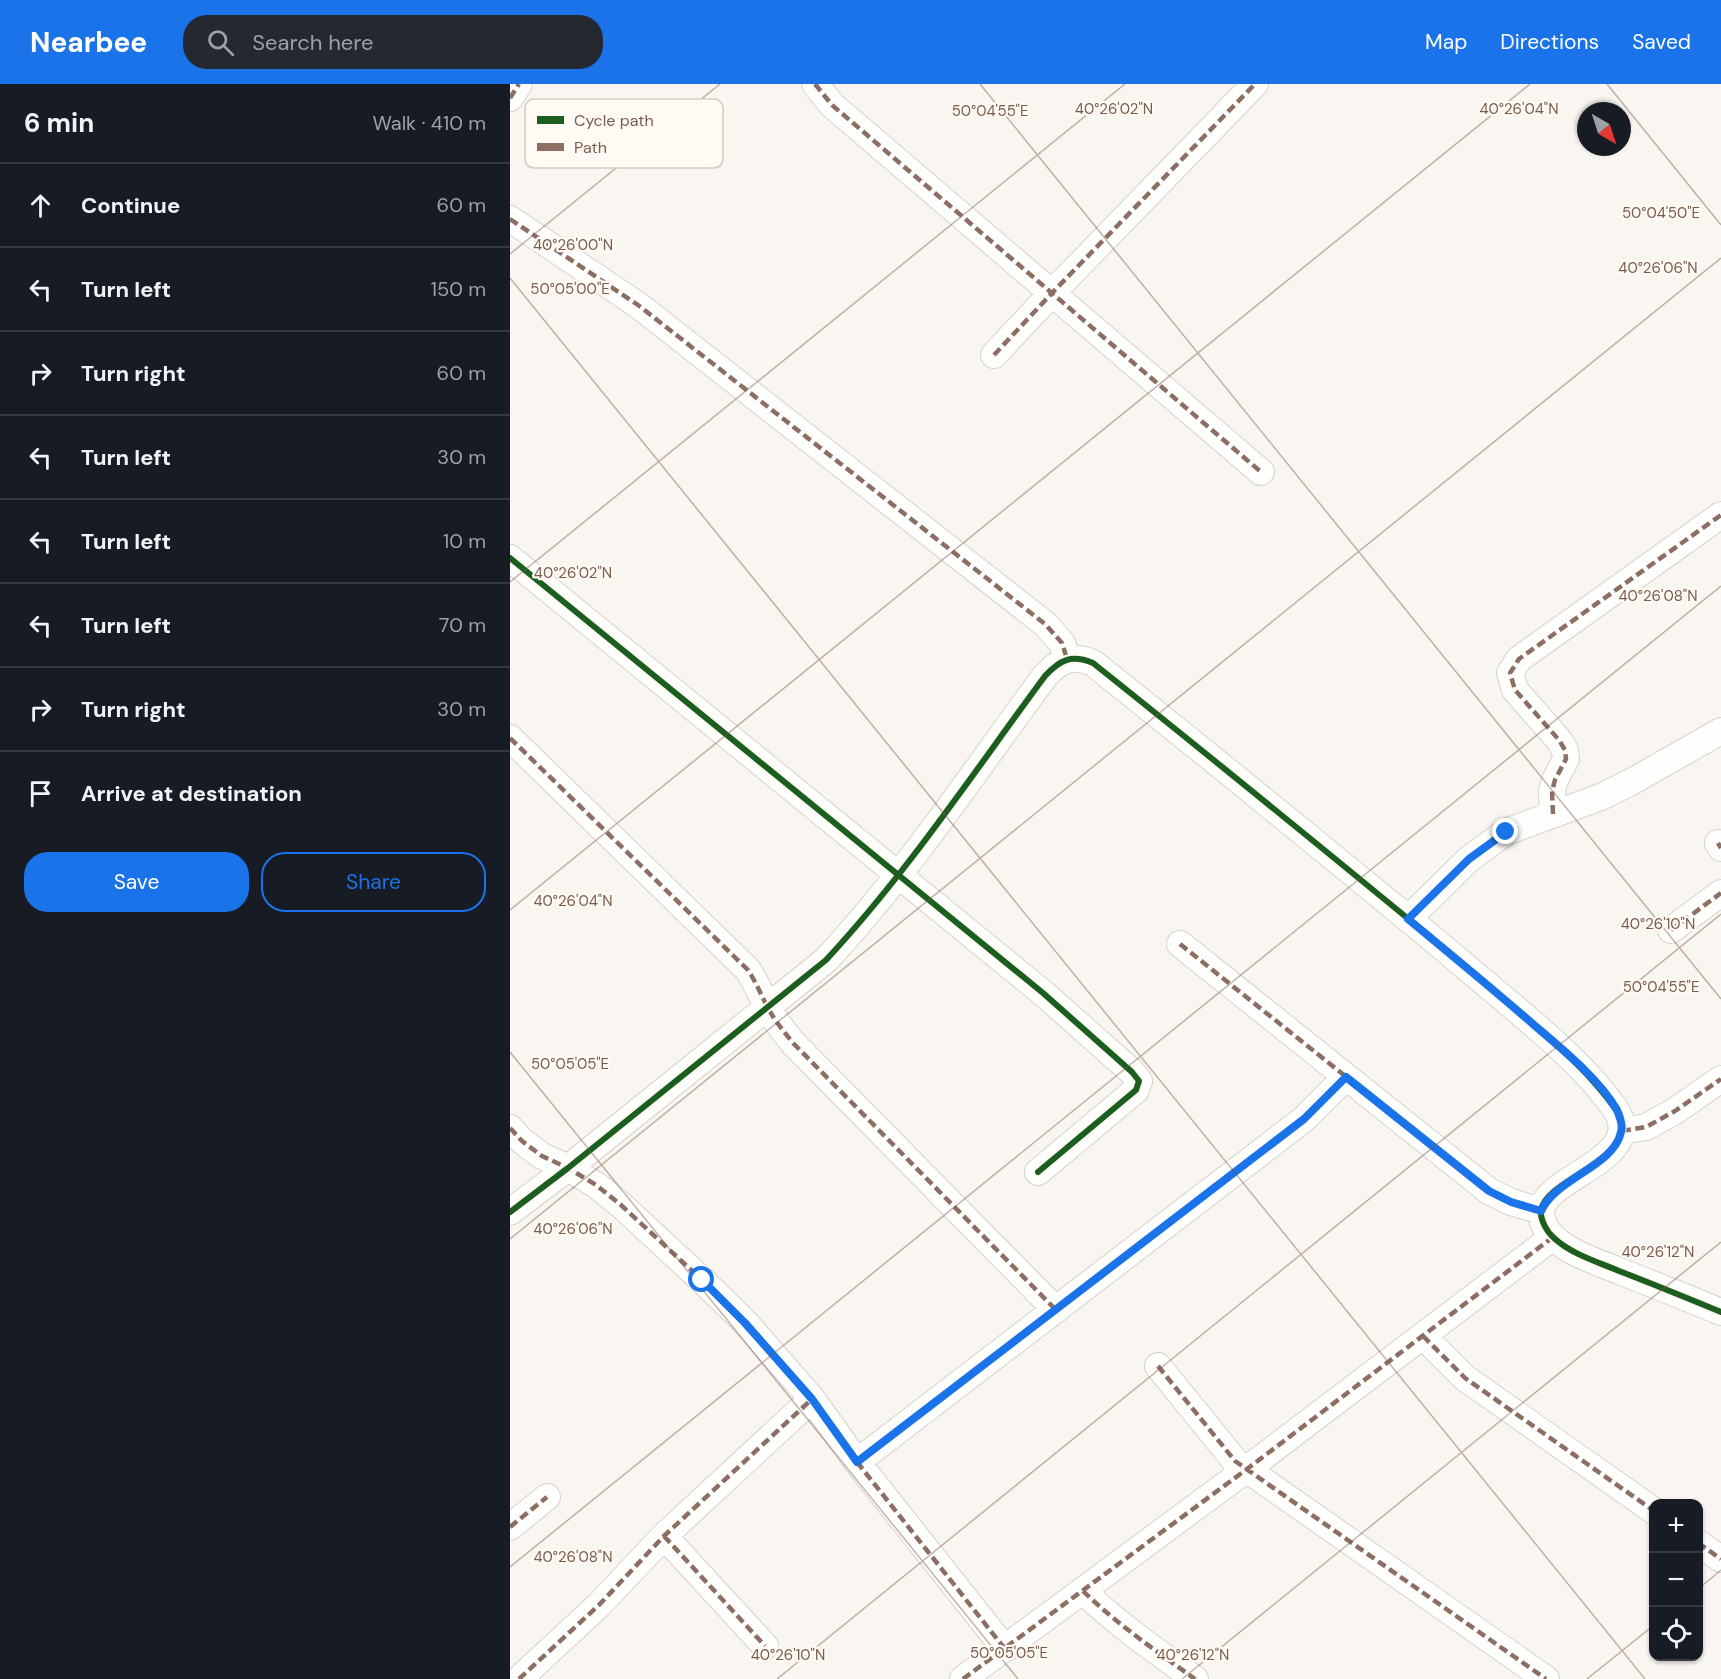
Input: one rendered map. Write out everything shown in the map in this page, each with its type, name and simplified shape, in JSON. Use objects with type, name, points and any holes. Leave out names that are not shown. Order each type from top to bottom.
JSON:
[{"type":"street","points":[[510,98],[519,84]]},
{"type":"street","points":[[815,84],[832,105],[1261,472]]},
{"type":"street","points":[[994,355],[1255,84]]},
{"type":"street","points":[[510,219],[638,305],[1045,624],[1062,643],[1067,659]]},
{"type":"street","points":[[1554,814],[1552,791],[1566,759],[1565,750],[1515,690],[1510,673],[1519,659],[1721,515]]},
{"type":"street","points":[[510,558],[1043,993],[1132,1072],[1139,1081],[1136,1090],[1038,1172]]},
{"type":"street","points":[[510,1212],[826,960],[899,876],[1045,676],[1056,664],[1067,659],[1080,658],[1092,663],[1231,774],[1408,919],[1572,1059],[1617,1110],[1622,1131],[1609,1152],[1545,1202],[1541,1211],[1545,1228],[1553,1238],[1589,1258],[1721,1312]]},
{"type":"street","points":[[1408,919],[1469,859],[1506,832],[1603,796],[1721,730]]},
{"type":"street","points":[[510,738],[748,970],[778,1024],[794,1044],[1056,1310]]},
{"type":"street","points":[[1671,930],[1721,893]]},
{"type":"street","points":[[1180,944],[1489,1191],[1511,1202],[1541,1211]]},
{"type":"street","points":[[857,1462],[1304,1119],[1346,1077]]},
{"type":"street","points":[[1622,1131],[1646,1127],[1675,1111],[1721,1079]]},
{"type":"street","points":[[510,1128],[522,1141],[542,1156],[596,1185],[621,1205],[745,1323],[812,1399],[857,1462],[1005,1649]]},
{"type":"street","points":[[963,1679],[1247,1469],[1553,1238]]},
{"type":"street","points":[[1423,1336],[1465,1378],[1649,1508]]},
{"type":"street","points":[[1158,1366],[1235,1461],[1546,1679]]},
{"type":"street","points":[[519,1679],[599,1605],[664,1536],[812,1399]]},
{"type":"street","points":[[510,1527],[547,1497]]},
{"type":"street","points":[[664,1536],[765,1646]]},
{"type":"street","points":[[1703,1546],[1721,1559]]},
{"type":"street","points":[[1083,1591],[1104,1612],[1194,1679]]},
{"type":"marked path","points":[[510,98],[519,84]]},
{"type":"marked path","points":[[815,84],[832,105],[1261,472]]},
{"type":"marked path","points":[[994,355],[1255,84]]},
{"type":"marked path","points":[[510,219],[638,305],[1045,624],[1062,643],[1067,659]]},
{"type":"marked path","points":[[1553,814],[1552,791],[1566,759],[1565,750],[1515,690],[1510,673],[1519,659],[1721,515]]},
{"type":"marked path","points":[[510,738],[748,970],[771,1013],[794,1044],[1056,1310]]},
{"type":"marked path","points":[[1718,843],[1721,848]]},
{"type":"marked path","points":[[1671,930],[1721,893]]},
{"type":"marked path","points":[[1180,944],[1489,1191],[1511,1202],[1541,1211]]},
{"type":"marked path","points":[[857,1462],[1304,1119],[1346,1077]]},
{"type":"marked path","points":[[1622,1131],[1646,1127],[1675,1111],[1721,1079]]},
{"type":"marked path","points":[[510,1128],[522,1141],[542,1156],[596,1185],[621,1205],[745,1322],[812,1399],[857,1462],[1005,1649]]},
{"type":"marked path","points":[[963,1679],[1247,1469],[1553,1237]]},
{"type":"marked path","points":[[1423,1336],[1465,1378],[1649,1507]]},
{"type":"marked path","points":[[1158,1366],[1235,1461],[1546,1679]]},
{"type":"marked path","points":[[519,1679],[599,1605],[664,1536],[812,1399]]},
{"type":"marked path","points":[[510,1527],[547,1497]]},
{"type":"marked path","points":[[664,1536],[765,1646]]},
{"type":"marked path","points":[[1703,1546],[1721,1559]]},
{"type":"marked path","points":[[1083,1591],[1123,1626],[1195,1679]]},
{"type":"cycle path","points":[[510,558],[1043,993],[1132,1072],[1139,1081],[1136,1090],[1038,1172]]},
{"type":"cycle path","points":[[510,1212],[826,960],[856,927],[912,857],[1045,676],[1061,662],[1078,659],[1093,663],[1221,766],[1434,940],[1574,1061],[1614,1107],[1621,1125],[1619,1140],[1608,1153],[1547,1198],[1541,1210],[1547,1229],[1561,1244],[1576,1253],[1721,1312]]},
{"type":"route","points":[[702,1280],[745,1323],[812,1399],[857,1462],[1304,1119],[1346,1077],[1489,1191],[1511,1202],[1541,1211],[1545,1202],[1555,1192],[1588,1169],[1609,1152],[1617,1142],[1622,1131],[1617,1110],[1560,1047],[1408,919],[1469,859],[1506,832]]}]
